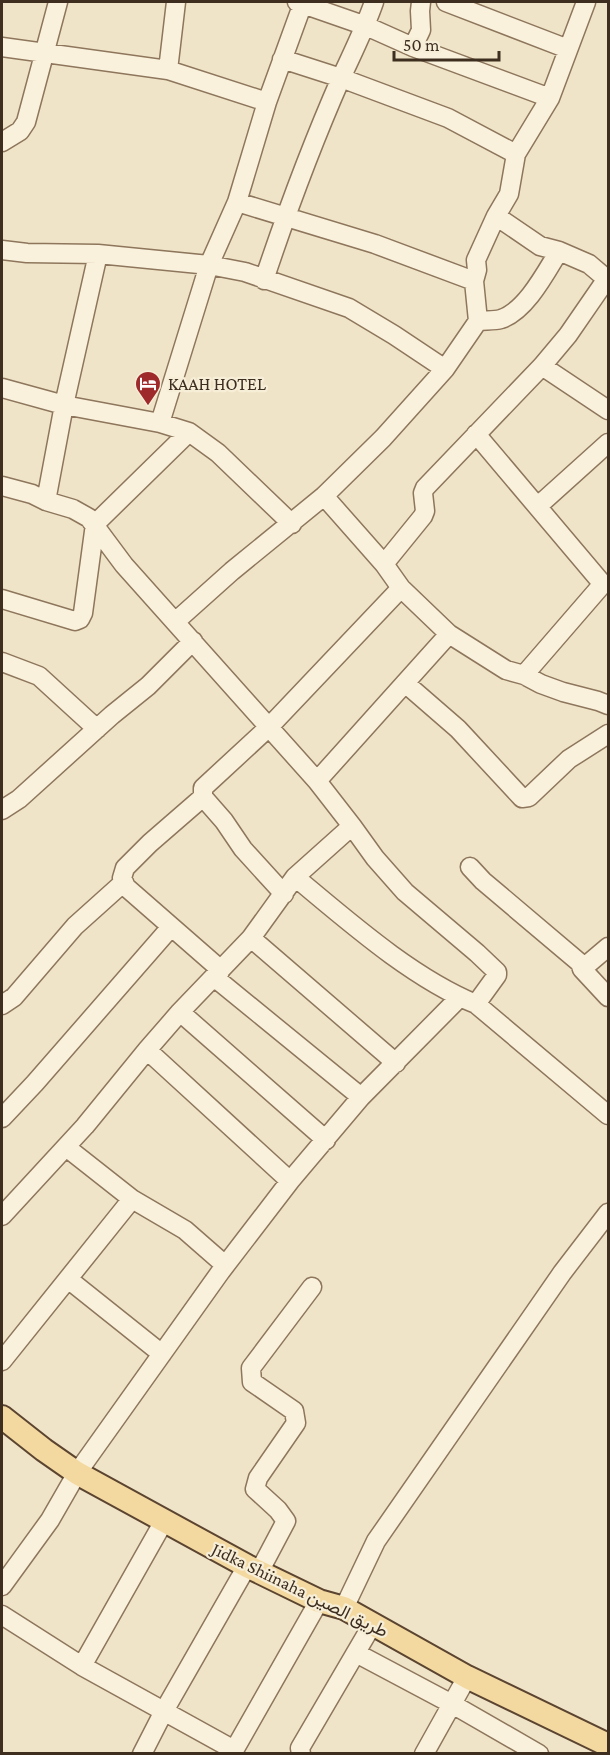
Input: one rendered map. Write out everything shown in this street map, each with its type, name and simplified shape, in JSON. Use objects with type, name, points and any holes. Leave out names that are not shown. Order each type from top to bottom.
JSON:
[{"type":"main road","name":"Jidka Shiinaha طريق الصين","points":[[2,1417],[77,1473],[164,1521],[253,1569],[319,1601],[344,1608],[467,1677],[608,1744]]},
{"type":"street","points":[[2,142],[20,131],[26,122],[58,2]]},
{"type":"street","points":[[168,70],[176,2]]},
{"type":"street","points":[[160,423],[209,265],[237,202],[300,2],[550,98]]},
{"type":"street","points":[[264,280],[285,217],[374,2]]},
{"type":"street","points":[[413,47],[421,30],[421,2]]},
{"type":"street","points":[[446,2],[568,49]]},
{"type":"street","points":[[175,622],[232,571],[292,524],[383,438],[445,369],[478,321],[474,280],[477,270],[476,260],[509,194],[516,154],[550,98],[586,2]]},
{"type":"street","points":[[2,47],[168,70],[267,102]]},
{"type":"street","points":[[282,59],[341,78],[448,118],[516,154]]},
{"type":"street","points":[[237,202],[375,243],[474,280]]},
{"type":"street","points":[[384,564],[421,520],[425,511],[423,497],[425,488],[542,366],[568,335],[608,278],[589,264],[559,251],[540,246],[496,216]]},
{"type":"street","points":[[2,250],[27,253],[98,254],[209,265],[245,272],[350,308],[445,369]]},
{"type":"street","points":[[478,321],[499,320],[512,315],[540,281],[559,251]]},
{"type":"street","points":[[46,501],[64,405],[98,254]]},
{"type":"street","points":[[542,366],[609,410]]},
{"type":"street","points":[[2,388],[64,405],[160,423],[189,432],[218,453],[292,524]]},
{"type":"street","points":[[2,599],[75,621],[80,619],[83,613],[95,524],[189,432]]},
{"type":"street","points":[[476,434],[599,578],[601,586],[524,675]]},
{"type":"street","points":[[538,506],[609,443]]},
{"type":"street","points":[[2,486],[73,509],[89,518],[124,565],[317,781],[375,858],[405,892],[477,953],[498,975],[396,1063],[361,1097],[290,1181],[225,1265],[77,1473],[50,1520],[2,1586]]},
{"type":"street","points":[[324,495],[384,564],[401,588],[449,633],[506,669],[563,692],[608,703]]},
{"type":"street","points":[[284,894],[243,849],[224,821],[203,797],[203,788],[269,727],[401,588]]},
{"type":"street","points":[[317,781],[449,633]]},
{"type":"street","points":[[2,808],[20,799],[148,686],[193,641]]},
{"type":"street","points":[[2,662],[39,676],[97,729]]},
{"type":"street","points":[[405,683],[458,729],[522,798],[529,797],[569,759],[609,734]]},
{"type":"street","points":[[203,797],[125,868],[122,878],[124,882],[133,894],[218,973],[361,1097]]},
{"type":"street","points":[[2,1216],[86,1126],[180,1012],[251,938],[295,877],[352,826]]},
{"type":"street","points":[[470,867],[483,882],[580,963],[582,969],[609,997]]},
{"type":"street","points":[[295,877],[359,930],[413,969],[468,1001],[609,1115]]},
{"type":"street","points":[[2,1005],[14,997],[75,926],[124,882]]},
{"type":"street","points":[[2,1118],[171,927]]},
{"type":"street","points":[[251,938],[396,1063]]},
{"type":"street","points":[[582,969],[609,947]]},
{"type":"street","points":[[180,1012],[326,1140]]},
{"type":"street","points":[[147,1050],[290,1181]]},
{"type":"street","points":[[66,1147],[132,1199],[184,1230],[225,1265]]},
{"type":"street","points":[[2,1361],[132,1199]]},
{"type":"street","points":[[344,1608],[376,1541],[555,1282],[609,1213]]},
{"type":"street","points":[[68,1279],[162,1354]]},
{"type":"street","points":[[142,1754],[164,1711],[253,1569],[286,1521],[278,1510],[255,1489],[258,1478],[296,1423],[294,1412],[252,1382],[252,1368],[312,1287]]},
{"type":"street","points":[[82,1666],[164,1521]]},
{"type":"street","points":[[2,1615],[82,1666],[233,1752],[319,1601]]},
{"type":"street","points":[[301,1754],[300,1748],[372,1625]]},
{"type":"street","points":[[356,1653],[539,1754]]},
{"type":"street","points":[[424,1754],[467,1677]]},
{"type":"place","name":"KAAH HOTEL","points":[[148,407]]}]
